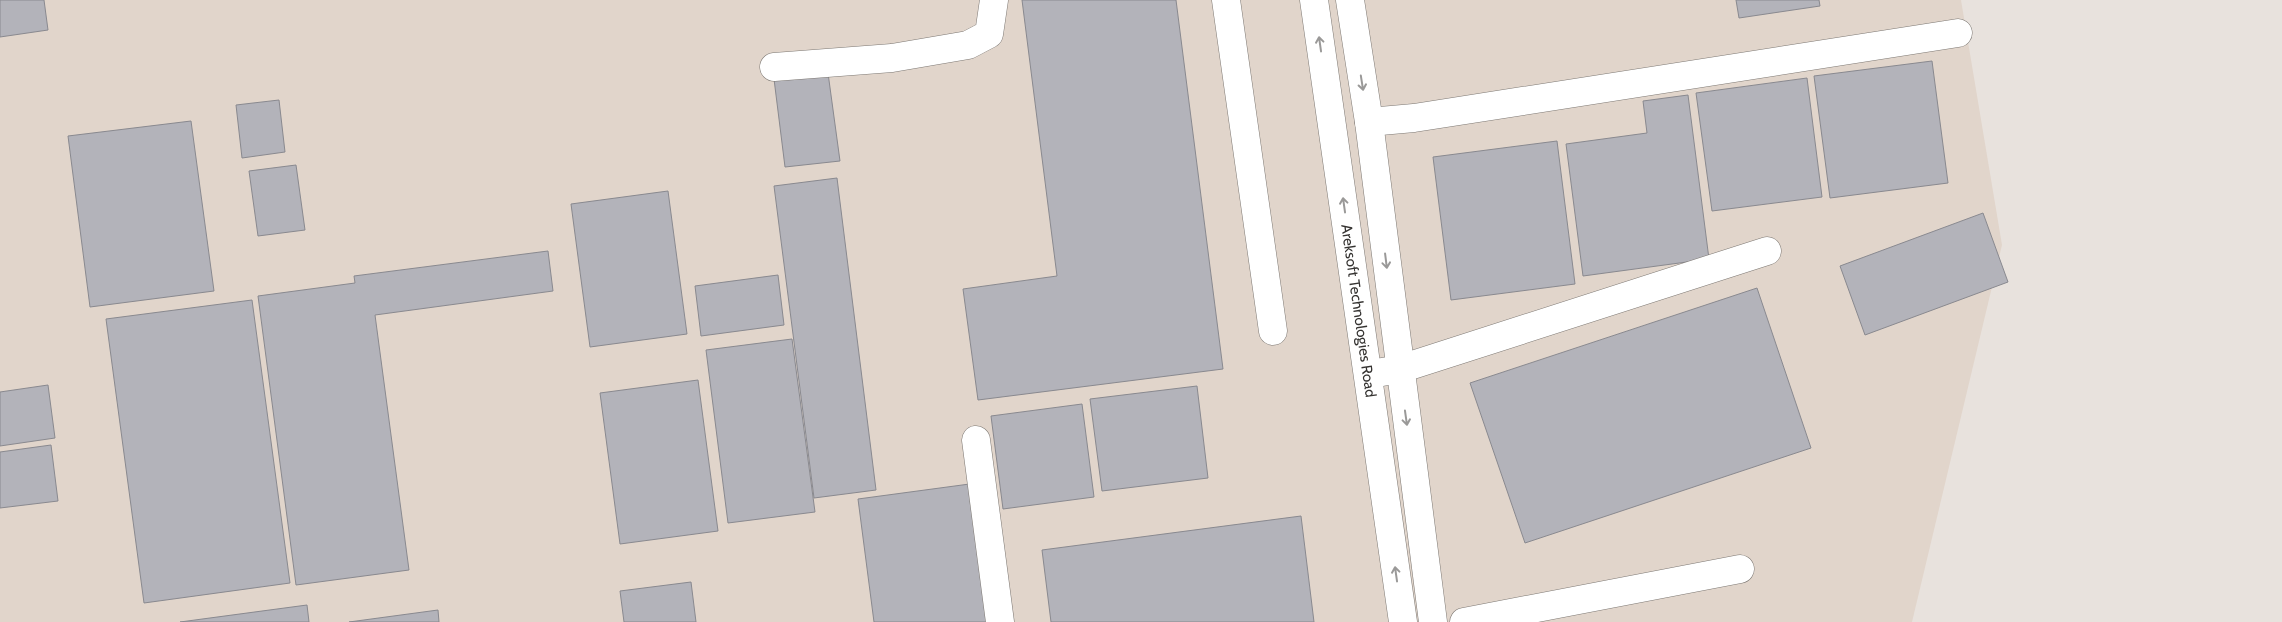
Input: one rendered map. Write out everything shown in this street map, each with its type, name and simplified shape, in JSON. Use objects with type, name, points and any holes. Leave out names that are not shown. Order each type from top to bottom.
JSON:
[{"type":"street","points":[[774,67],[892,58],[968,45],[989,34],[994,0]]},
{"type":"street","points":[[1226,0],[1273,331]]},
{"type":"street","name":"Areksoft Technologies Road","points":[[1314,0],[1403,622]]},
{"type":"street","points":[[1350,0],[1368,122],[1433,622]]},
{"type":"street","points":[[1368,122],[1414,118],[1958,33]]},
{"type":"street","points":[[1368,374],[1400,369],[1767,251]]},
{"type":"street","points":[[976,440],[1000,622]]},
{"type":"street","points":[[1464,622],[1740,569]]},
{"type":"shaded area","points":[[0,0],[1961,0],[2002,245],[1912,622],[0,622]]},
{"type":"building","points":[[0,0],[44,0],[48,30],[0,37]]},
{"type":"building","points":[[1022,0],[1176,0],[1223,369],[978,400],[963,289],[1057,276]]},
{"type":"building","points":[[1736,0],[1819,0],[1820,6],[1739,18]]},
{"type":"building","points":[[1932,61],[1948,183],[1830,198],[1814,76]]},
{"type":"building","points":[[828,73],[840,161],[785,167],[774,79]]},
{"type":"building","points":[[1807,78],[1822,197],[1712,211],[1696,93]]},
{"type":"building","points":[[1688,95],[1709,259],[1583,276],[1566,144],[1647,133],[1643,101]]},
{"type":"building","points":[[279,100],[285,152],[242,158],[236,105]]},
{"type":"building","points":[[191,121],[214,291],[90,307],[68,136]]},
{"type":"building","points":[[1557,141],[1575,284],[1451,300],[1433,157]]},
{"type":"building","points":[[296,165],[305,230],[258,236],[249,171]]},
{"type":"building","points":[[837,178],[876,490],[814,498],[774,186]]},
{"type":"building","points":[[668,191],[687,334],[590,347],[571,204]]},
{"type":"building","points":[[1983,213],[2008,282],[1865,335],[1840,266]]},
{"type":"building","points":[[548,251],[553,291],[375,315],[409,570],[296,585],[258,296],[355,283],[354,276]]},
{"type":"building","points":[[778,275],[784,325],[701,336],[695,286]]},
{"type":"building","points":[[1757,288],[1811,448],[1525,543],[1470,383]]},
{"type":"building","points":[[252,300],[290,583],[144,603],[106,319]]},
{"type":"building","points":[[792,339],[815,512],[728,523],[706,350]]},
{"type":"building","points":[[698,380],[718,531],[620,544],[600,393]]},
{"type":"building","points":[[48,385],[55,438],[0,446],[0,392]]},
{"type":"building","points":[[1197,386],[1208,478],[1102,491],[1090,399]]},
{"type":"building","points":[[1082,404],[1094,497],[1003,509],[991,416]]},
{"type":"building","points":[[51,445],[58,501],[0,508],[0,452]]},
{"type":"building","points":[[977,483],[995,622],[874,622],[858,499]]},
{"type":"building","points":[[1301,516],[1314,622],[1051,622],[1042,550]]},
{"type":"building","points":[[691,582],[696,622],[624,622],[620,591]]},
{"type":"building","points":[[307,605],[309,622],[180,622]]},
{"type":"building","points":[[438,610],[439,622],[349,622]]}]
